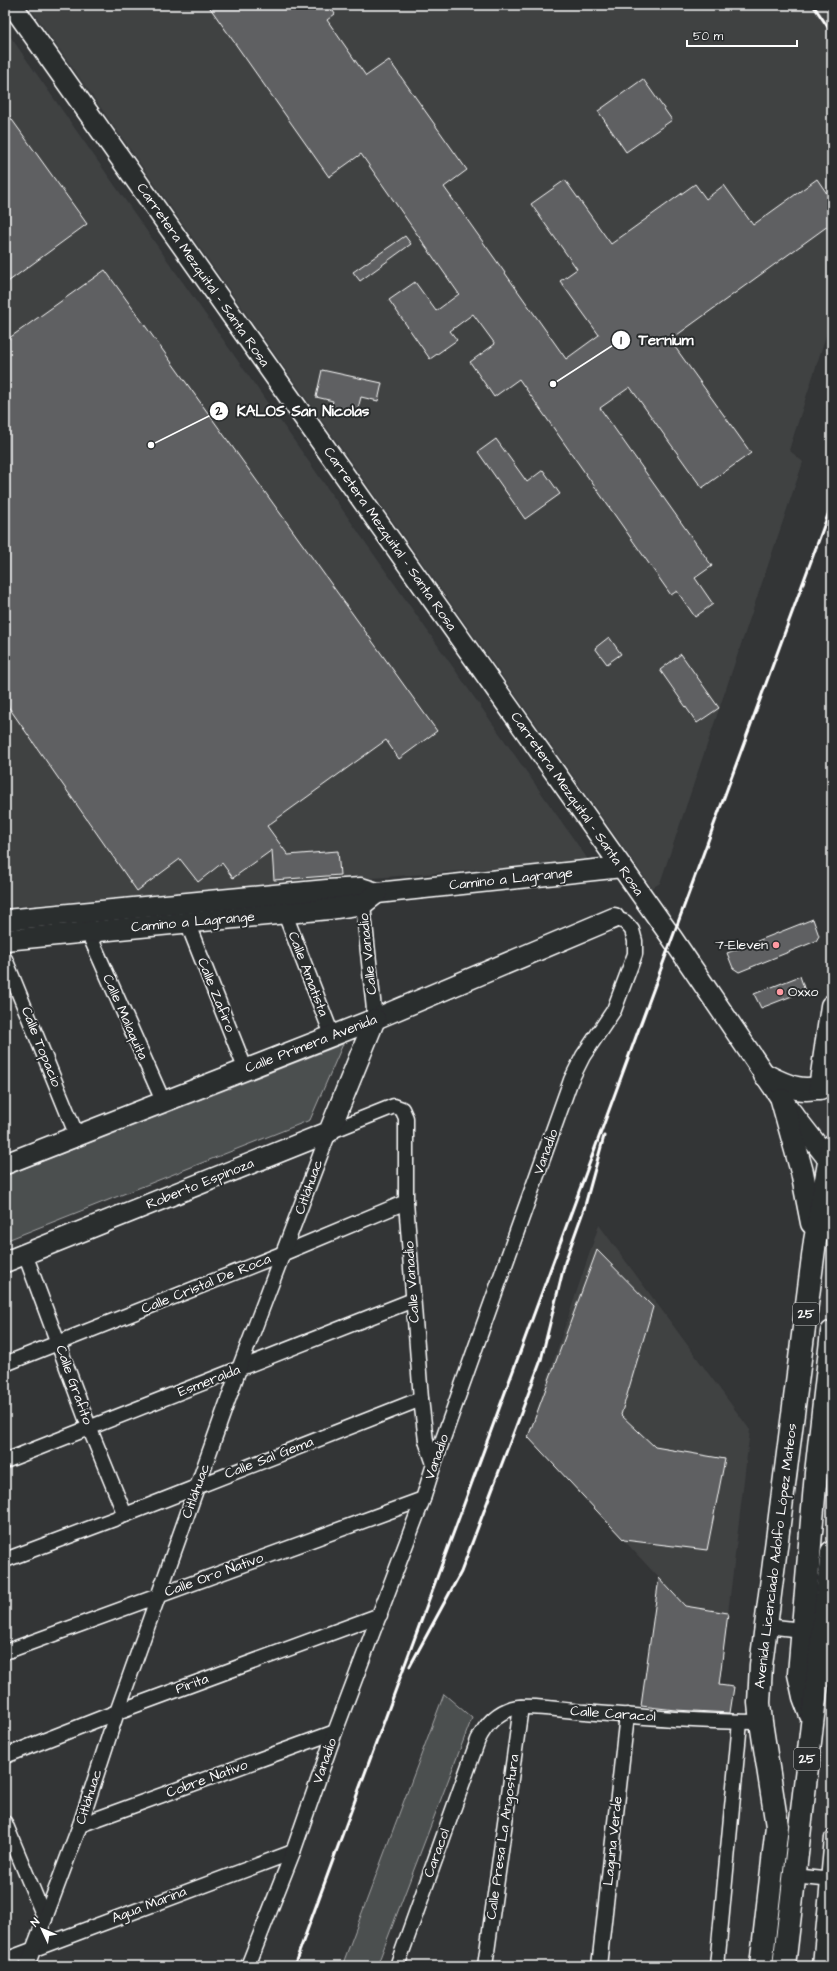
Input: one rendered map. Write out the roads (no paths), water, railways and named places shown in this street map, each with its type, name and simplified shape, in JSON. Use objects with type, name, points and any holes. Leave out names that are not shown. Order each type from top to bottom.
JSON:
[{"type":"main road","points":[[765,1075],[793,1088],[806,1090],[826,1086],[832,1006]]},
{"type":"main road","points":[[782,1100],[802,1172],[814,1241]]},
{"type":"main road","name":"Avenida Licenciado Adolfo López Mateos","points":[[761,1966],[777,1826],[761,1722],[760,1683],[814,1241],[831,1158]]},
{"type":"main road","points":[[812,1718],[804,1697],[799,1674],[816,1473],[832,1332]]},
{"type":"main road","name":"25","points":[[784,1966],[812,1718],[828,1632],[832,1552]]},
{"type":"street","name":"Carretera Mezquital - Santa Rosa","points":[[12,5],[622,867],[782,1100],[831,1158]]},
{"type":"street","name":"Camino a Lagrange","points":[[5,940],[88,922],[367,895],[622,867]]},
{"type":"street","name":"Camino a Lagrange","points":[[5,920],[187,922],[285,914],[367,895]]},
{"type":"street","name":"Calle Vanadio","points":[[367,895],[375,1019]]},
{"type":"street","name":"Calle Amatista","points":[[285,914],[332,1035]]},
{"type":"street","name":"Calle Primera Avenida","points":[[5,1164],[245,1068],[375,1019],[614,918]]},
{"type":"street","name":"Vanadio","points":[[248,1966],[293,1852],[335,1732],[423,1499],[434,1464],[571,1080],[583,1056],[614,1010],[635,954],[635,941],[632,930],[625,922],[614,918]]},
{"type":"street","name":"Calle Malaquita","points":[[88,922],[163,1101]]},
{"type":"street","name":"Calle Zafiro","points":[[187,922],[245,1068]]},
{"type":"street","name":"Calle Topacio","points":[[5,959],[77,1136]]},
{"type":"street","name":"Citláhuac","points":[[27,1966],[80,1825],[117,1712],[239,1369],[329,1132],[375,1019]]},
{"type":"street","name":"Calle Vanadio","points":[[394,1106],[402,1109],[406,1118],[406,1202],[421,1399],[426,1441],[434,1464]]},
{"type":"street","name":"Roberto Espinoza","points":[[5,1262],[394,1106]]},
{"type":"street","name":"Calle Cristal De Roca","points":[[5,1364],[284,1253],[406,1202]]},
{"type":"street","name":"Calle Grafito","points":[[25,1254],[89,1428],[125,1515]]},
{"type":"street","name":"Esmeralda","points":[[5,1461],[413,1300]]},
{"type":"street","name":"Calle Sal Gema","points":[[5,1560],[125,1515],[421,1399]]},
{"type":"street","name":"Calle Oro Nativo","points":[[5,1652],[423,1499]]},
{"type":"street","name":"Pirita","points":[[5,1756],[117,1712],[380,1615]]},
{"type":"street","points":[[766,1626],[828,1632]]},
{"type":"street","name":"Calle Caracol","points":[[478,1740],[484,1729],[493,1720],[504,1712],[521,1707],[627,1715],[761,1722]]},
{"type":"street","name":"Calle Presa La Angostura","points":[[485,1966],[521,1707]]},
{"type":"street","name":"Laguna Verde","points":[[599,1966],[627,1715]]},
{"type":"street","points":[[718,1966],[740,1722]]},
{"type":"street","name":"Cobre Nativo","points":[[80,1825],[335,1732]]},
{"type":"street","name":"Caracol","points":[[397,1966],[478,1740]]},
{"type":"street","points":[[5,1823],[9,1847],[45,1919]]},
{"type":"street","points":[[820,1966],[832,1838]]},
{"type":"street","name":"Agua Marina","points":[[5,1960],[293,1852]]},
{"type":"street","points":[[794,1876],[829,1880]]},
{"type":"railway","points":[[813,5],[832,33]]},
{"type":"railway","points":[[294,1966],[832,504]]},
{"type":"railway","points":[[410,1666],[461,1572],[541,1360],[565,1262],[584,1209],[604,1136]]},
{"type":"place","name":"Ternium","points":[[553,384]]},
{"type":"place","name":"KALOS San Nicolas","points":[[151,445]]},
{"type":"place","name":"7-Eleven","points":[[776,945]]},
{"type":"place","name":"Oxxo","points":[[780,992]]}]
